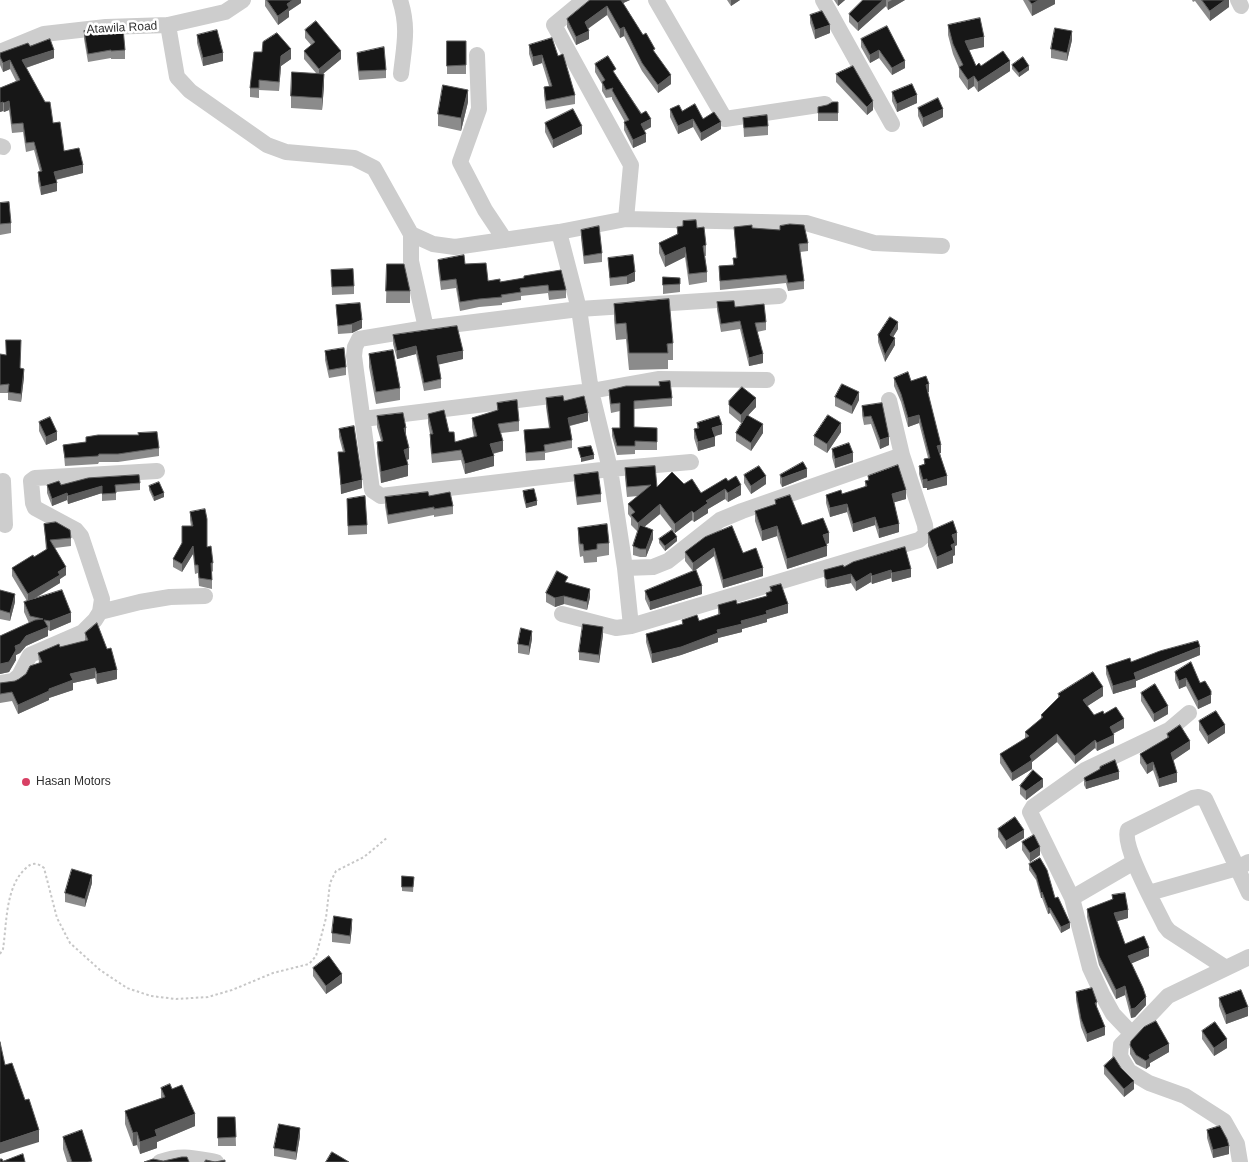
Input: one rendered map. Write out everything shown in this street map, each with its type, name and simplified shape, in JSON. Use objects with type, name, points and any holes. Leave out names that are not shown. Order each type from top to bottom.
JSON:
[{"type":"street","name":"Atawila Road","points":[[0,52],[44,34],[106,27],[168,25],[225,12],[243,0]]},
{"type":"street","points":[[400,0],[405,16],[406,32],[400,74]]},
{"type":"street","points":[[584,0],[554,26],[631,165],[626,219]]},
{"type":"street","points":[[656,0],[725,119],[825,104]]},
{"type":"street","points":[[823,0],[892,124]]},
{"type":"street","points":[[168,25],[177,77],[190,91],[267,145],[286,152],[354,158],[374,168],[411,234],[411,261],[426,328]]},
{"type":"street","points":[[477,55],[479,109],[460,162],[485,210],[505,240]]},
{"type":"street","points":[[411,234],[433,244],[455,247],[559,232],[626,219],[806,223],[874,243],[942,246]]},
{"type":"street","points":[[559,232],[579,310],[591,390],[610,469],[625,568],[631,626]]},
{"type":"street","points":[[691,462],[610,469],[381,496],[372,490],[354,356],[355,347],[360,339],[426,328],[579,310],[779,296]]},
{"type":"street","points":[[362,419],[591,390],[658,379],[768,380]]},
{"type":"street","points":[[562,614],[616,628],[631,626],[920,540],[926,534],[925,524],[902,455],[889,400]]},
{"type":"street","points":[[625,568],[653,567],[668,561],[720,520],[742,510],[902,455]]},
{"type":"street","points":[[5,526],[1,481],[31,481],[35,478],[157,471]]},
{"type":"street","points":[[0,683],[13,681],[19,676],[30,655],[84,632],[100,612],[102,599],[81,536],[76,530],[35,508],[31,481]]},
{"type":"street","points":[[100,612],[170,597],[205,596]]},
{"type":"street","points":[[1132,1034],[1113,1014],[1090,968],[1072,898],[1030,812],[1085,770],[1169,730],[1189,712]]},
{"type":"street","points":[[1226,968],[1169,931],[1134,862],[1127,840],[1126,834],[1128,830],[1193,798],[1205,799],[1243,865],[1249,893]]},
{"type":"street","points":[[1072,898],[1134,862]]},
{"type":"street","points":[[1149,893],[1243,865]]},
{"type":"street","points":[[1240,1162],[1238,1144],[1224,1121],[1184,1096],[1149,1083],[1129,1071],[1120,1056],[1121,1045],[1168,996],[1249,957]]},
{"type":"street","points":[[160,1162],[173,1157],[216,1162]]},
{"type":"path","points":[[0,954],[3,949],[14,884],[22,871],[35,864],[44,868],[58,918],[70,943],[127,988],[151,996],[176,999],[208,996],[232,990],[273,973],[309,964],[316,956],[326,918],[330,883],[336,871],[364,857],[388,837]]},
{"type":"building","points":[[267,0],[293,0],[287,4],[289,8],[278,16]]},
{"type":"building","points":[[590,0],[621,0],[643,35],[646,33],[655,49],[653,50],[671,75],[658,85],[642,63],[624,27],[620,29],[607,6],[585,22],[589,31],[576,37],[567,19]]},
{"type":"building","points":[[863,0],[883,0],[858,23],[849,14]]},
{"type":"building","points":[[1029,0],[1039,0],[1032,4]]},
{"type":"building","points":[[1202,0],[1225,0],[1210,11]]},
{"type":"building","points":[[822,11],[830,25],[815,30],[810,15]]},
{"type":"building","points":[[980,18],[984,37],[965,41],[976,66],[979,63],[981,66],[1003,51],[1010,61],[978,82],[974,76],[968,80],[959,67],[963,65],[953,44],[948,25]]},
{"type":"building","points":[[316,21],[341,51],[319,69],[304,51],[315,42],[305,30]]},
{"type":"building","points":[[887,26],[905,61],[892,68],[879,50],[870,55],[861,39]]},
{"type":"building","points":[[123,28],[125,50],[111,50],[88,54],[84,31]]},
{"type":"building","points":[[1055,28],[1072,31],[1067,53],[1051,49]]},
{"type":"building","points":[[217,30],[223,53],[203,58],[197,35]]},
{"type":"building","points":[[277,33],[291,49],[281,56],[279,82],[259,80],[259,88],[250,88],[254,52],[262,52],[263,42]]},
{"type":"building","points":[[552,38],[558,56],[563,54],[575,95],[546,101],[544,87],[552,86],[542,55],[533,57],[529,45]]},
{"type":"building","points":[[50,39],[54,50],[22,60],[45,102],[50,102],[53,123],[60,122],[64,151],[79,148],[83,165],[54,172],[57,183],[41,187],[38,172],[42,171],[34,142],[26,143],[23,123],[12,124],[9,101],[0,103],[0,88],[20,80],[10,60],[3,63],[0,53],[28,43],[30,46]]},
{"type":"building","points":[[447,41],[466,41],[466,65],[447,66]]},
{"type":"building","points":[[384,47],[386,70],[359,71],[357,53]]},
{"type":"building","points":[[608,56],[616,69],[613,71],[641,114],[646,111],[651,119],[641,124],[646,134],[633,140],[624,122],[629,120],[612,90],[613,88],[606,90],[602,82],[605,80],[595,64]]},
{"type":"building","points":[[1023,57],[1029,66],[1019,73],[1012,65]]},
{"type":"building","points":[[853,66],[873,101],[867,107],[836,74]]},
{"type":"building","points":[[292,72],[324,74],[322,98],[291,96]]},
{"type":"building","points":[[912,84],[917,95],[897,104],[892,92]]},
{"type":"building","points":[[443,85],[468,90],[461,118],[438,114]]},
{"type":"building","points":[[938,98],[943,109],[923,118],[918,108]]},
{"type":"building","points":[[838,102],[838,113],[818,113],[818,107]]},
{"type":"building","points":[[695,104],[703,119],[714,112],[721,122],[701,133],[693,119],[678,126],[670,109],[679,105],[682,111]]},
{"type":"building","points":[[573,109],[582,126],[553,140],[545,123]]},
{"type":"building","points":[[767,115],[768,126],[744,128],[743,118]]},
{"type":"building","points":[[9,202],[11,223],[0,224],[0,203]]},
{"type":"building","points":[[696,220],[697,228],[704,227],[706,245],[703,246],[707,272],[689,274],[685,247],[665,256],[659,243],[678,234],[677,227],[683,226],[683,221]]},
{"type":"building","points":[[790,224],[804,225],[808,243],[799,244],[804,281],[788,283],[786,275],[720,281],[719,266],[734,265],[733,258],[737,258],[734,227],[752,225],[752,228],[780,230],[780,226]]},
{"type":"building","points":[[599,226],[602,253],[584,256],[581,230]]},
{"type":"building","points":[[464,255],[465,264],[486,263],[488,281],[500,279],[500,282],[561,270],[566,290],[549,291],[548,285],[520,288],[521,292],[501,295],[502,297],[460,302],[456,279],[441,281],[438,260]]},
{"type":"building","points":[[633,255],[635,272],[627,276],[610,278],[608,258]]},
{"type":"building","points":[[387,264],[404,264],[410,291],[386,291]]},
{"type":"building","points":[[353,269],[354,286],[332,287],[331,270]]},
{"type":"building","points":[[663,277],[680,278],[680,284],[663,285]]},
{"type":"building","points":[[669,299],[673,343],[667,344],[668,353],[629,353],[626,323],[616,324],[614,304]]},
{"type":"building","points":[[734,301],[735,307],[764,304],[766,322],[755,323],[763,354],[749,358],[740,321],[721,324],[717,302]]},
{"type":"building","points":[[360,303],[362,320],[338,326],[336,305]]},
{"type":"building","points":[[890,317],[898,322],[890,335],[895,338],[885,355],[878,335]]},
{"type":"building","points":[[457,326],[463,351],[437,356],[441,379],[424,383],[416,346],[397,351],[393,335]]},
{"type":"building","points":[[6,340],[21,340],[20,368],[24,369],[21,394],[8,392],[9,384],[0,385],[0,354],[6,355]]},
{"type":"building","points":[[344,348],[346,367],[329,370],[325,351]]},
{"type":"building","points":[[393,350],[400,388],[376,392],[369,354]]},
{"type":"building","points":[[908,372],[911,381],[926,376],[929,384],[926,385],[941,445],[937,446],[947,476],[927,482],[927,479],[923,480],[919,466],[925,464],[924,459],[930,458],[919,415],[908,418],[894,378]]},
{"type":"building","points":[[670,381],[672,398],[634,401],[634,427],[657,428],[657,442],[635,441],[635,446],[617,446],[612,428],[620,428],[620,403],[611,404],[609,390],[626,386],[660,386],[659,382]]},
{"type":"building","points":[[842,384],[859,392],[852,406],[835,397]]},
{"type":"building","points":[[742,387],[756,398],[741,415],[729,405],[729,401]]},
{"type":"building","points":[[563,396],[564,401],[584,396],[588,413],[568,418],[572,440],[544,445],[545,451],[526,453],[524,430],[550,428],[546,398]]},
{"type":"building","points":[[517,400],[519,421],[498,424],[503,441],[490,444],[494,456],[465,464],[461,450],[432,454],[430,434],[433,434],[428,414],[444,410],[449,432],[454,432],[455,442],[477,436],[472,418],[498,410],[497,403]]},
{"type":"building","points":[[882,403],[889,437],[880,440],[871,416],[864,417],[862,406]]},
{"type":"building","points":[[403,413],[406,428],[404,428],[409,448],[404,450],[408,465],[381,472],[377,442],[383,441],[377,416]]},
{"type":"building","points":[[747,415],[763,424],[751,443],[736,433]]},
{"type":"building","points":[[828,415],[841,423],[827,444],[814,436]]},
{"type":"building","points":[[719,416],[722,425],[712,428],[715,437],[698,442],[694,429],[699,428],[697,423]]},
{"type":"building","points":[[50,417],[57,432],[46,437],[39,422]]},
{"type":"building","points":[[354,426],[362,480],[341,485],[338,452],[345,452],[339,429]]},
{"type":"building","points":[[157,432],[159,448],[118,454],[65,458],[63,445],[86,442],[86,437],[98,435],[139,435],[138,433]]},
{"type":"building","points":[[849,443],[853,453],[835,459],[832,449]]},
{"type":"building","points":[[591,446],[594,455],[581,458],[578,448]]},
{"type":"building","points":[[803,462],[807,469],[782,478],[780,475]]},
{"type":"building","points":[[898,465],[906,490],[892,494],[899,524],[879,529],[875,517],[853,524],[847,504],[830,508],[826,495],[841,490],[842,494],[867,486],[865,481],[869,480],[868,476]]},
{"type":"building","points":[[655,466],[657,487],[672,472],[684,484],[692,479],[701,493],[726,478],[728,481],[736,476],[741,485],[728,493],[725,489],[706,501],[708,503],[694,513],[692,511],[675,524],[660,504],[638,523],[631,515],[635,512],[628,504],[651,485],[627,487],[625,468]]},
{"type":"building","points":[[759,466],[766,476],[751,486],[744,475]]},
{"type":"building","points":[[598,472],[601,494],[577,497],[574,475]]},
{"type":"building","points":[[139,475],[140,483],[115,485],[116,493],[102,494],[102,486],[68,496],[67,493],[52,499],[47,485],[59,481],[61,485],[88,478]]},
{"type":"building","points":[[159,482],[164,493],[154,497],[149,486]]},
{"type":"building","points":[[534,489],[537,501],[526,504],[523,491]]},
{"type":"building","points":[[428,492],[429,496],[450,492],[453,506],[434,509],[434,507],[388,515],[385,497]]},
{"type":"building","points":[[790,495],[802,525],[823,518],[829,533],[823,535],[827,546],[787,559],[777,526],[762,531],[755,511],[776,504],[775,500]]},
{"type":"building","points":[[365,496],[367,525],[348,526],[347,499]]},
{"type":"building","points":[[205,509],[207,547],[211,546],[213,563],[211,563],[212,580],[199,578],[198,565],[195,565],[193,546],[182,564],[173,559],[182,543],[182,526],[193,526],[190,512]]},
{"type":"building","points":[[953,521],[957,533],[952,535],[955,543],[951,545],[953,550],[937,557],[928,533]]},
{"type":"building","points":[[56,522],[70,530],[71,538],[50,540],[66,567],[58,572],[60,575],[28,594],[12,568],[47,549],[44,524]]},
{"type":"building","points":[[607,524],[609,543],[597,544],[597,549],[584,551],[583,544],[580,544],[578,528]]},
{"type":"building","points":[[640,525],[653,530],[646,549],[633,546]]},
{"type":"building","points":[[732,526],[743,553],[756,548],[763,568],[723,580],[714,548],[693,563],[685,552],[705,537]]},
{"type":"building","points":[[672,530],[677,537],[665,546],[659,539]]},
{"type":"building","points":[[905,547],[911,569],[892,573],[891,570],[872,576],[871,573],[856,582],[851,574],[827,580],[825,578],[824,570],[843,565],[844,567],[853,562]]},
{"type":"building","points":[[696,570],[702,586],[650,602],[645,591]]},
{"type":"building","points":[[557,571],[568,577],[565,582],[590,589],[587,602],[564,596],[555,598],[546,593]]},
{"type":"building","points":[[781,584],[788,604],[766,611],[767,614],[741,621],[742,624],[717,630],[718,633],[681,647],[652,654],[646,634],[683,624],[682,620],[697,615],[699,621],[720,614],[718,605],[736,600],[737,604],[767,596],[766,593],[772,591],[770,587]]},
{"type":"building","points":[[0,590],[15,594],[10,613],[0,610]]},
{"type":"building","points":[[62,590],[71,613],[50,621],[44,620],[48,627],[26,636],[20,644],[15,646],[16,650],[9,662],[0,664],[0,636],[35,620],[43,619],[30,616],[24,602]]},
{"type":"building","points":[[97,623],[107,649],[111,648],[117,670],[97,674],[95,668],[70,674],[73,680],[49,689],[49,691],[18,705],[12,692],[0,694],[0,683],[19,679],[26,674],[30,666],[42,662],[38,653],[59,644],[60,647],[88,640],[85,633]]},
{"type":"building","points":[[583,624],[603,627],[599,655],[579,652]]},
{"type":"building","points":[[521,628],[532,631],[529,646],[518,644]]},
{"type":"building","points":[[1198,641],[1200,647],[1134,673],[1136,679],[1113,686],[1106,666],[1130,658],[1131,662],[1160,651]]},
{"type":"building","points":[[1191,662],[1200,683],[1205,681],[1211,691],[1211,695],[1198,701],[1186,678],[1179,681],[1175,672]]},
{"type":"building","points":[[1093,672],[1103,687],[1083,700],[1094,715],[1103,711],[1104,714],[1116,707],[1124,719],[1110,727],[1114,735],[1097,743],[1095,740],[1075,756],[1057,734],[1030,756],[1032,760],[1012,773],[1000,754],[1029,736],[1025,732],[1043,717],[1041,715],[1060,696],[1058,694]]},
{"type":"building","points":[[1155,684],[1168,706],[1154,714],[1141,693]]},
{"type":"building","points":[[1216,711],[1225,725],[1208,736],[1199,721]]},
{"type":"building","points":[[1180,725],[1190,741],[1171,753],[1177,773],[1159,779],[1153,762],[1147,765],[1140,754],[1169,737],[1167,734]]},
{"type":"building","points":[[1115,760],[1119,772],[1086,782],[1084,778]]},
{"type":"building","points":[[1033,770],[1043,779],[1026,791],[1020,786]]},
{"type":"building","points":[[1015,817],[1024,830],[1006,841],[998,829]]},
{"type":"building","points":[[1034,835],[1040,847],[1030,853],[1022,842]]},
{"type":"building","points":[[1040,858],[1047,870],[1055,898],[1058,897],[1070,923],[1061,927],[1050,908],[1048,908],[1036,875],[1029,864]]},
{"type":"building","points":[[72,869],[92,875],[85,899],[65,893]]},
{"type":"building","points":[[402,876],[414,877],[413,887],[402,887]]},
{"type":"building","points":[[1125,893],[1128,910],[1114,913],[1125,944],[1144,936],[1149,948],[1128,956],[1146,997],[1135,1008],[1131,1009],[1125,986],[1116,990],[1099,956],[1087,909],[1113,899],[1112,895]]},
{"type":"building","points":[[334,916],[352,919],[350,936],[332,933]]},
{"type":"building","points":[[329,956],[342,974],[326,986],[313,968]]},
{"type":"building","points":[[1092,988],[1097,1002],[1095,1003],[1105,1027],[1087,1034],[1081,1019],[1076,992]]},
{"type":"building","points":[[1241,990],[1248,1007],[1226,1015],[1219,998]]},
{"type":"building","points":[[1156,1021],[1169,1044],[1149,1055],[1150,1058],[1146,1061],[1136,1055],[1130,1045],[1131,1041],[1144,1027]]},
{"type":"building","points":[[1215,1022],[1227,1039],[1214,1048],[1202,1031]]},
{"type":"building","points":[[0,1042],[5,1065],[12,1063],[25,1100],[29,1099],[39,1130],[0,1143]]},
{"type":"building","points":[[1114,1057],[1121,1068],[1134,1081],[1124,1089],[1104,1066]]},
{"type":"building","points":[[170,1084],[172,1089],[182,1085],[195,1114],[155,1130],[157,1136],[140,1142],[137,1132],[133,1133],[125,1111],[165,1097],[161,1088]]},
{"type":"building","points":[[218,1117],[235,1117],[236,1137],[218,1138]]},
{"type":"building","points":[[279,1124],[300,1128],[296,1152],[274,1148]]},
{"type":"building","points":[[1220,1126],[1229,1146],[1213,1150],[1207,1130]]},
{"type":"building","points":[[82,1130],[92,1161],[72,1162],[63,1137]]},
{"type":"building","points":[[332,1152],[349,1162],[326,1162]]},
{"type":"building","points":[[23,1154],[25,1162],[0,1162],[0,1159],[3,1161]]},
{"type":"building","points":[[187,1157],[189,1162],[144,1162],[153,1159],[163,1161]]},
{"type":"place","name":"Hasan Motors","points":[[26,782]]}]
